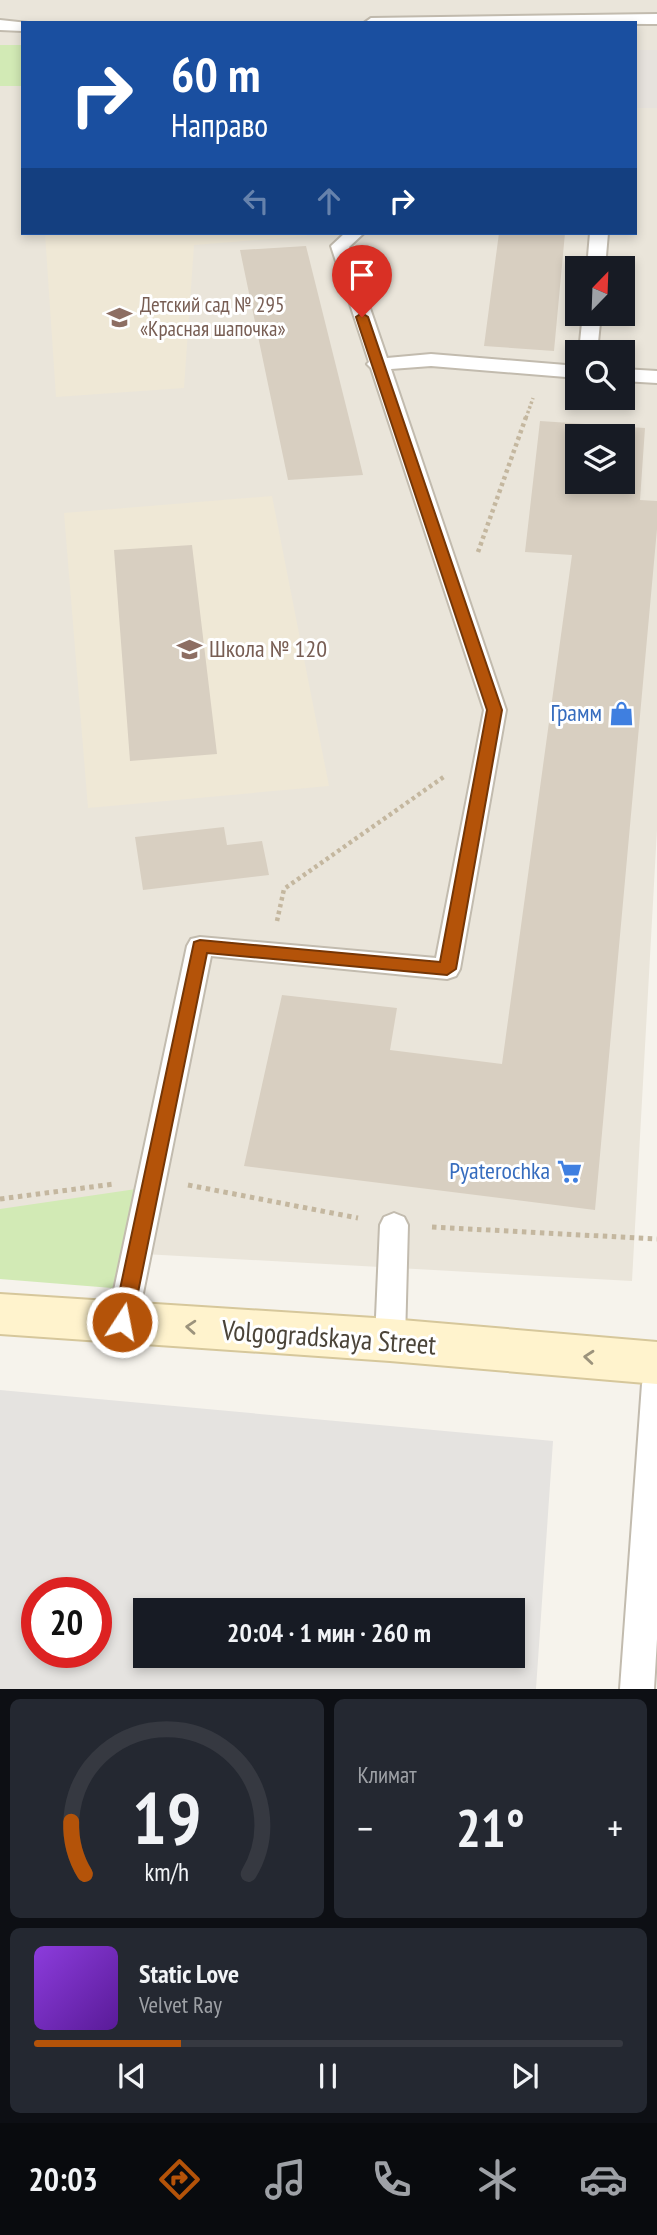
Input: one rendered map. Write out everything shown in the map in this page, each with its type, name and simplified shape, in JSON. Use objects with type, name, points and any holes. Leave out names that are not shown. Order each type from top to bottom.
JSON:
[{"type":"main road","name":"Volgogradskaya Street","points":[[0,1314],[390,1340],[657,1363]]},
{"type":"lane","points":[[378,21],[396,15],[657,19]]},
{"type":"lane","points":[[0,25],[21,26]]},
{"type":"lane","points":[[122,1322],[200,946],[447,969],[495,710],[377,364],[340,246],[353,235]]},
{"type":"lane","points":[[597,256],[599,235]]},
{"type":"lane","points":[[377,364],[431,360],[565,371]]},
{"type":"lane","points":[[635,376],[657,377]]},
{"type":"lane","points":[[390,1340],[394,1225]]},
{"type":"lane","points":[[638,1689],[657,1384]]},
{"type":"path","points":[[459,605],[543,370]]},
{"type":"path","points":[[269,953],[284,889],[489,745]]},
{"type":"path","points":[[0,1199],[152,1178],[394,1225],[657,1239]]},
{"type":"shaded area","points":[[0,0],[657,0],[657,830],[632,1281],[0,1246]]},
{"type":"shaded area","points":[[637,50],[657,50],[657,108],[637,108]]},
{"type":"shaded area","name":"Детский сад № 295 «Красная шапочка»","points":[[45,235],[307,235],[194,245],[184,388],[56,397]]},
{"type":"shaded area","name":"Школа № 120","points":[[272,496],[329,786],[88,808],[64,513]]},
{"type":"shaded area","points":[[0,1390],[553,1441],[536,1689],[0,1689]]},
{"type":"green space","points":[[0,45],[21,45],[21,86],[0,86]]},
{"type":"green space","points":[[143,1188],[119,1282],[112,1288],[0,1279],[0,1209]]},
{"type":"building","points":[[499,235],[565,235],[554,351],[484,346]]},
{"type":"building","points":[[306,246],[363,475],[288,480],[240,250]]},
{"type":"building","points":[[540,421],[585,424],[565,424],[565,494],[635,494],[635,427],[645,428],[640,500],[657,501],[657,529],[595,1210],[244,1166],[282,995],[397,1008],[390,1050],[502,1064],[572,555],[525,552]]},
{"type":"building","points":[[192,545],[217,754],[130,761],[114,550]]},
{"type":"building","points":[[224,827],[227,845],[262,841],[269,875],[143,890],[135,837]]},
{"type":"place","name":"Детский сад № 295 «Красная шапочка»","points":[[120,317]]},
{"type":"place","name":"Школа № 120","points":[[189,649]]},
{"type":"place","name":"Грамм","points":[[622,713]]},
{"type":"place","name":"Pyaterochka","points":[[570,1171]]},
{"type":"route","points":[[122,1322],[200,946],[447,969],[495,710],[362,317]]}]
